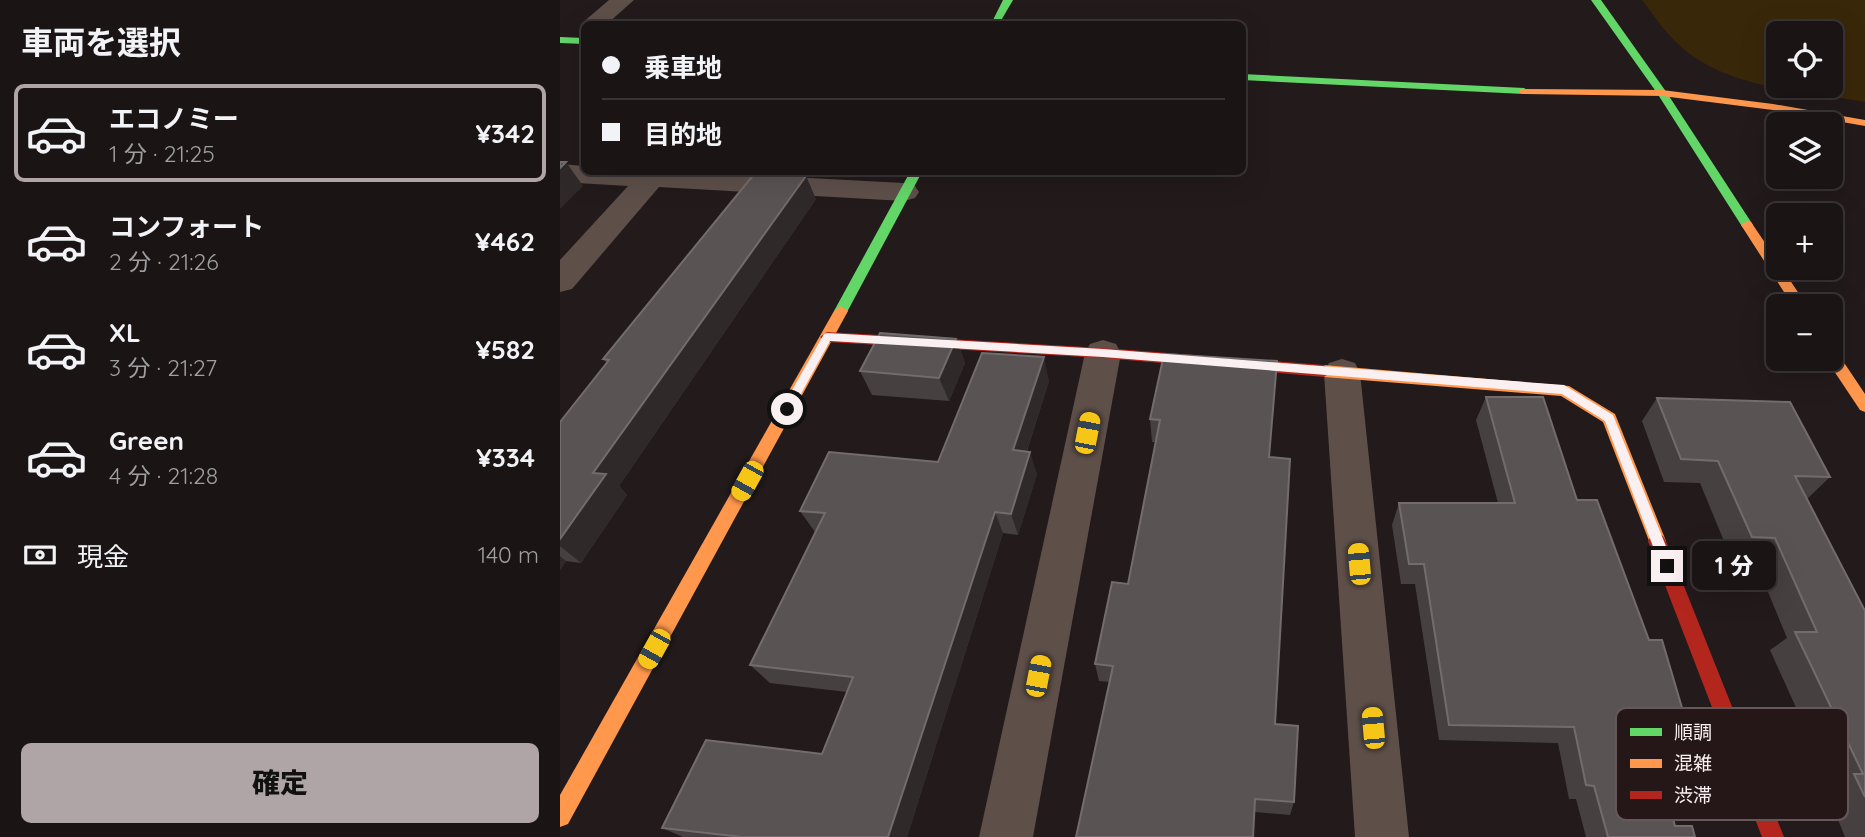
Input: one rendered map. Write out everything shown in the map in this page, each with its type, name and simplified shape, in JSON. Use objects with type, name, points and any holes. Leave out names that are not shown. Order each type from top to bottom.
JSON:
[{"type":"street","points":[[597,21],[623,0]]},
{"type":"street","points":[[997,21],[1008,0]]},
{"type":"street","points":[[1596,0],[1662,93],[1792,294]]},
{"type":"street","points":[[1246,77],[1435,87],[1662,93],[1865,122]]},
{"type":"street","points":[[560,173],[581,174]]},
{"type":"street","points":[[560,816],[827,337],[910,182],[650,179],[590,175]]},
{"type":"street","points":[[560,281],[650,179]]},
{"type":"street","points":[[827,337],[1103,353],[1564,390],[1609,418],[1723,708]]},
{"type":"street","points":[[1006,837],[1103,353]]},
{"type":"street","points":[[1842,371],[1865,406]]},
{"type":"street","points":[[1342,373],[1382,837]]},
{"type":"street","points":[[1766,820],[1773,837]]},
{"type":"shaded area","points":[[1642,0],[1865,0],[1865,102],[1838,98],[1843,98],[1843,21],[1766,21],[1766,86],[1717,70],[1695,58],[1662,27]]},
{"type":"building","points":[[753,175],[806,176],[593,473],[606,474],[560,539],[560,422],[609,360],[603,359]]},
{"type":"building","points":[[880,333],[956,339],[939,378],[860,371]]},
{"type":"building","points":[[982,353],[1044,357],[1013,450],[1030,452],[1011,514],[995,512],[888,837],[742,837],[662,828],[706,740],[822,754],[853,677],[750,665],[825,513],[800,511],[829,452],[938,462]]},
{"type":"building","points":[[1164,354],[1277,361],[1269,457],[1290,459],[1275,724],[1298,726],[1294,802],[1255,799],[1253,837],[1076,837],[1113,666],[1095,664],[1112,582],[1128,584],[1160,420],[1150,419]]},
{"type":"building","points":[[1486,397],[1543,397],[1577,500],[1597,500],[1649,640],[1662,640],[1682,708],[1616,708],[1616,820],[1673,820],[1675,826],[1692,826],[1695,837],[1608,837],[1594,786],[1586,785],[1574,727],[1449,725],[1424,564],[1409,564],[1399,503],[1515,503]]},
{"type":"building","points":[[1657,398],[1790,402],[1830,477],[1795,476],[1865,611],[1865,797],[1854,774],[1863,774],[1848,743],[1848,708],[1831,708],[1795,632],[1817,632],[1775,538],[1752,537],[1718,461],[1681,459]]},
{"type":"traffic: fast","points":[[997,21],[1008,0]]},
{"type":"traffic: fast","points":[[1596,0],[1662,93],[1747,225]]},
{"type":"traffic: fast","points":[[560,40],[581,41]]},
{"type":"traffic: fast","points":[[1246,77],[1524,91]]},
{"type":"traffic: fast","points":[[841,311],[914,175]]},
{"type":"traffic: slow","points":[[1524,91],[1662,93],[1773,107],[1865,123]]},
{"type":"traffic: slow","points":[[1747,225],[1792,294]]},
{"type":"traffic: slow","points":[[560,816],[841,311]]},
{"type":"traffic: slow","points":[[1324,371],[1564,390],[1609,418],[1657,541]]},
{"type":"traffic: slow","points":[[1842,371],[1865,406]]},
{"type":"traffic: jam","points":[[827,337],[1103,353],[1324,371]]},
{"type":"traffic: jam","points":[[1657,541],[1722,708]]},
{"type":"traffic: jam","points":[[1766,820],[1773,837]]},
{"type":"route","points":[[787,409],[827,337],[1103,353],[1564,390],[1609,418],[1667,566]]}]
